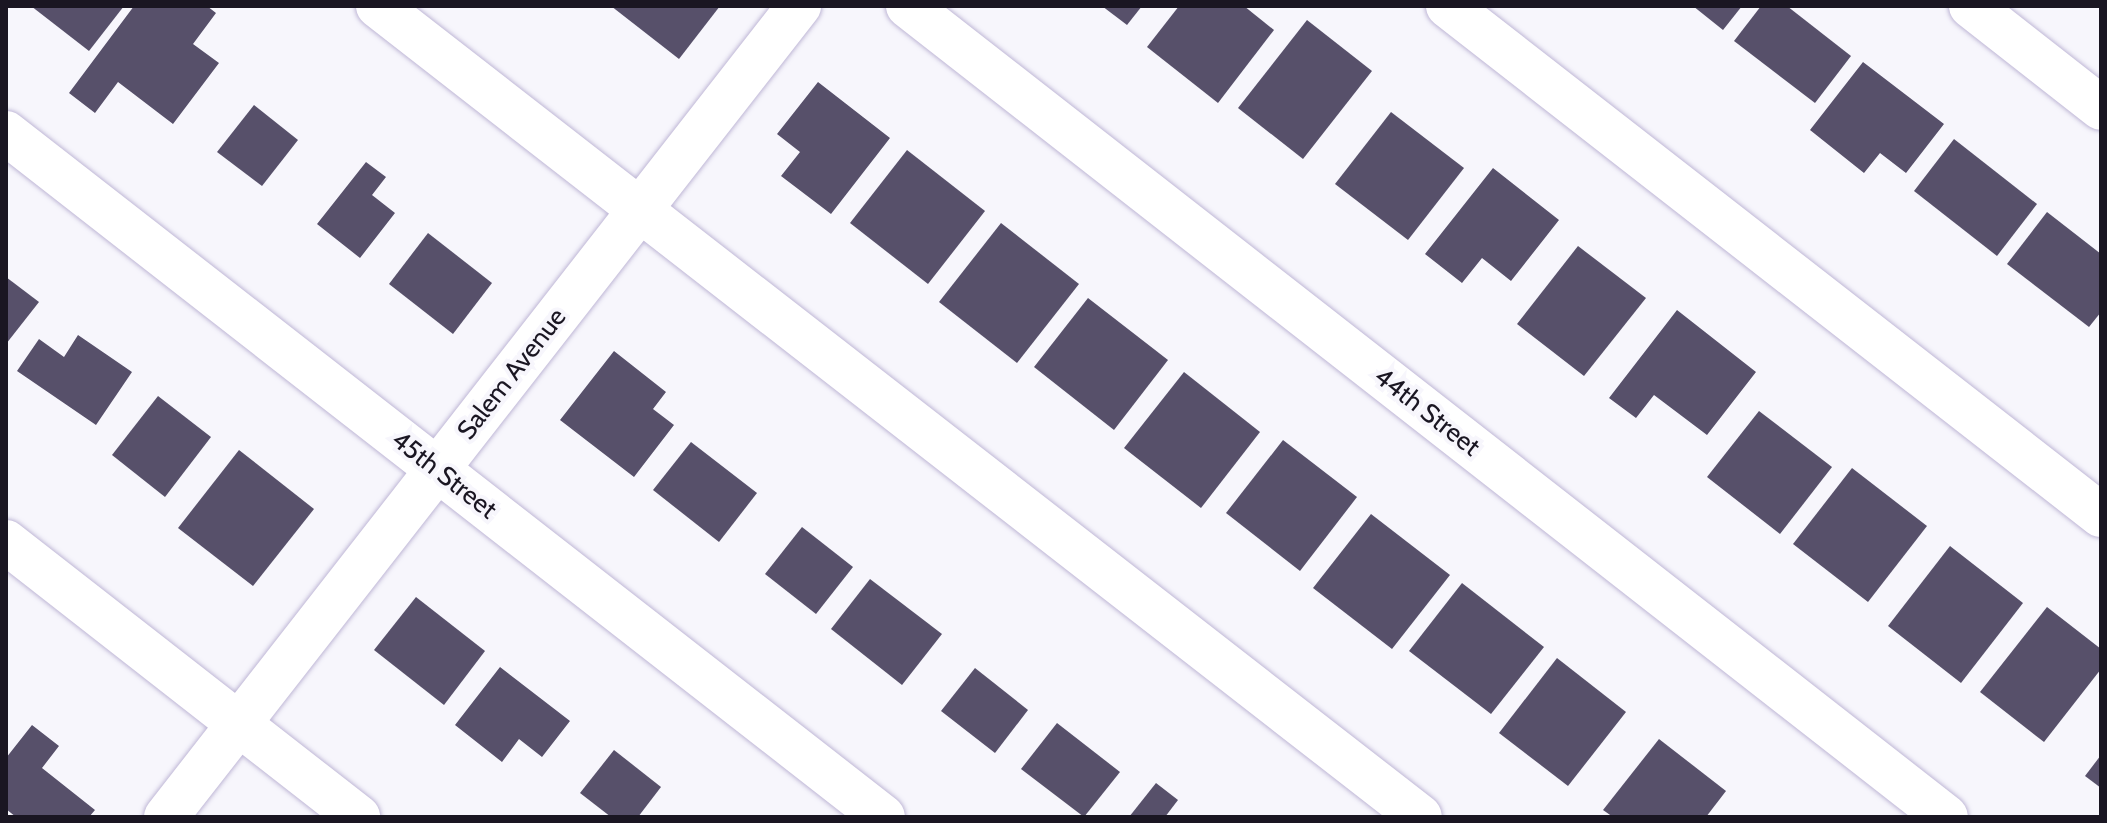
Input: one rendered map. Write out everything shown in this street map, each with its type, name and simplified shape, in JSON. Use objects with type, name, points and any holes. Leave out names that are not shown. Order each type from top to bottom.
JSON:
[{"type":"street","points":[[378,6],[1420,817]]},
{"type":"street","name":"Salem Avenue","points":[[166,817],[799,6]]},
{"type":"street","name":"44th Street","points":[[908,6],[1946,817]]},
{"type":"street","points":[[1448,6],[2101,515]]},
{"type":"street","points":[[1971,6],[2101,108]]},
{"type":"street","name":"45th Street","points":[[6,133],[883,817]]},
{"type":"street","points":[[6,542],[358,817]]},
{"type":"building","points":[[31,6],[124,6],[89,51]]},
{"type":"building","points":[[134,6],[207,6],[216,13],[193,44],[219,63],[173,124],[118,82],[95,113],[69,93]]},
{"type":"building","points":[[611,6],[720,6],[679,59]]},
{"type":"building","points":[[1102,6],[1142,6],[1127,25]]},
{"type":"building","points":[[1179,6],[1244,6],[1274,30],[1218,103],[1147,47]]},
{"type":"building","points":[[1693,6],[1742,6],[1723,30]]},
{"type":"building","points":[[1761,6],[1787,6],[1851,56],[1815,103],[1734,41]]},
{"type":"building","points":[[1307,20],[1372,71],[1303,159],[1238,108]]},
{"type":"building","points":[[1863,62],[1944,124],[1906,173],[1880,153],[1864,173],[1810,130]]},
{"type":"building","points":[[818,82],[890,138],[831,214],[781,176],[800,152],[777,134]]},
{"type":"building","points":[[254,105],[298,140],[262,186],[217,152]]},
{"type":"building","points":[[1391,112],[1464,168],[1408,240],[1335,184]]},
{"type":"building","points":[[1954,139],[2037,204],[1997,256],[1914,191]]},
{"type":"building","points":[[907,150],[985,211],[928,284],[850,223]]},
{"type":"building","points":[[366,162],[386,177],[372,195],[395,213],[360,258],[317,224]]},
{"type":"building","points":[[1493,168],[1559,220],[1511,281],[1482,258],[1462,283],[1425,254]]},
{"type":"building","points":[[2047,212],[2101,254],[2101,312],[2089,327],[2007,264]]},
{"type":"building","points":[[1001,223],[1079,284],[1017,363],[939,302]]},
{"type":"building","points":[[428,233],[492,283],[453,334],[389,284]]},
{"type":"building","points":[[1578,246],[1646,298],[1584,376],[1517,324]]},
{"type":"building","points":[[6,277],[39,302],[6,344]]},
{"type":"building","points":[[1088,298],[1168,360],[1114,430],[1034,367]]},
{"type":"building","points":[[1677,310],[1756,372],[1707,435],[1654,395],[1636,418],[1609,398]]},
{"type":"building","points":[[78,335],[132,372],[96,425],[17,371],[39,339],[64,357]]},
{"type":"building","points":[[614,351],[666,392],[653,409],[674,425],[634,477],[560,420]]},
{"type":"building","points":[[1184,372],[1260,432],[1201,508],[1124,448]]},
{"type":"building","points":[[158,396],[211,437],[165,497],[112,455]]},
{"type":"building","points":[[1759,411],[1832,467],[1780,534],[1707,477]]},
{"type":"building","points":[[1283,440],[1357,497],[1300,571],[1226,513]]},
{"type":"building","points":[[691,442],[757,493],[719,542],[653,490]]},
{"type":"building","points":[[239,450],[314,509],[253,586],[178,528]]},
{"type":"building","points":[[1852,468],[1927,526],[1868,602],[1793,544]]},
{"type":"building","points":[[1371,514],[1450,575],[1392,649],[1313,588]]},
{"type":"building","points":[[802,527],[853,567],[816,614],[765,574]]},
{"type":"building","points":[[1950,546],[2023,603],[1961,683],[1888,626]]},
{"type":"building","points":[[870,579],[942,634],[902,685],[831,629]]},
{"type":"building","points":[[1462,583],[1544,647],[1491,714],[1409,651]]},
{"type":"building","points":[[416,597],[485,651],[444,705],[374,650]]},
{"type":"building","points":[[2047,607],[2101,649],[2101,669],[2044,742],[1980,692]]},
{"type":"building","points":[[1557,658],[1626,712],[1568,786],[1499,733]]},
{"type":"building","points":[[500,667],[570,721],[542,757],[519,739],[502,762],[455,725]]},
{"type":"building","points":[[975,668],[1028,710],[995,753],[941,711]]},
{"type":"building","points":[[1057,723],[1120,772],[1084,817],[1021,769]]},
{"type":"building","points":[[32,725],[59,746],[42,768],[95,810],[89,817],[16,817],[6,809],[6,758]]},
{"type":"building","points":[[1659,739],[1726,791],[1706,817],[1613,817],[1603,810]]},
{"type":"building","points":[[614,750],[661,787],[638,817],[611,817],[580,793]]},
{"type":"building","points":[[2101,755],[2101,788],[2085,776]]},
{"type":"building","points":[[1156,783],[1178,800],[1165,817],[1129,817]]}]
